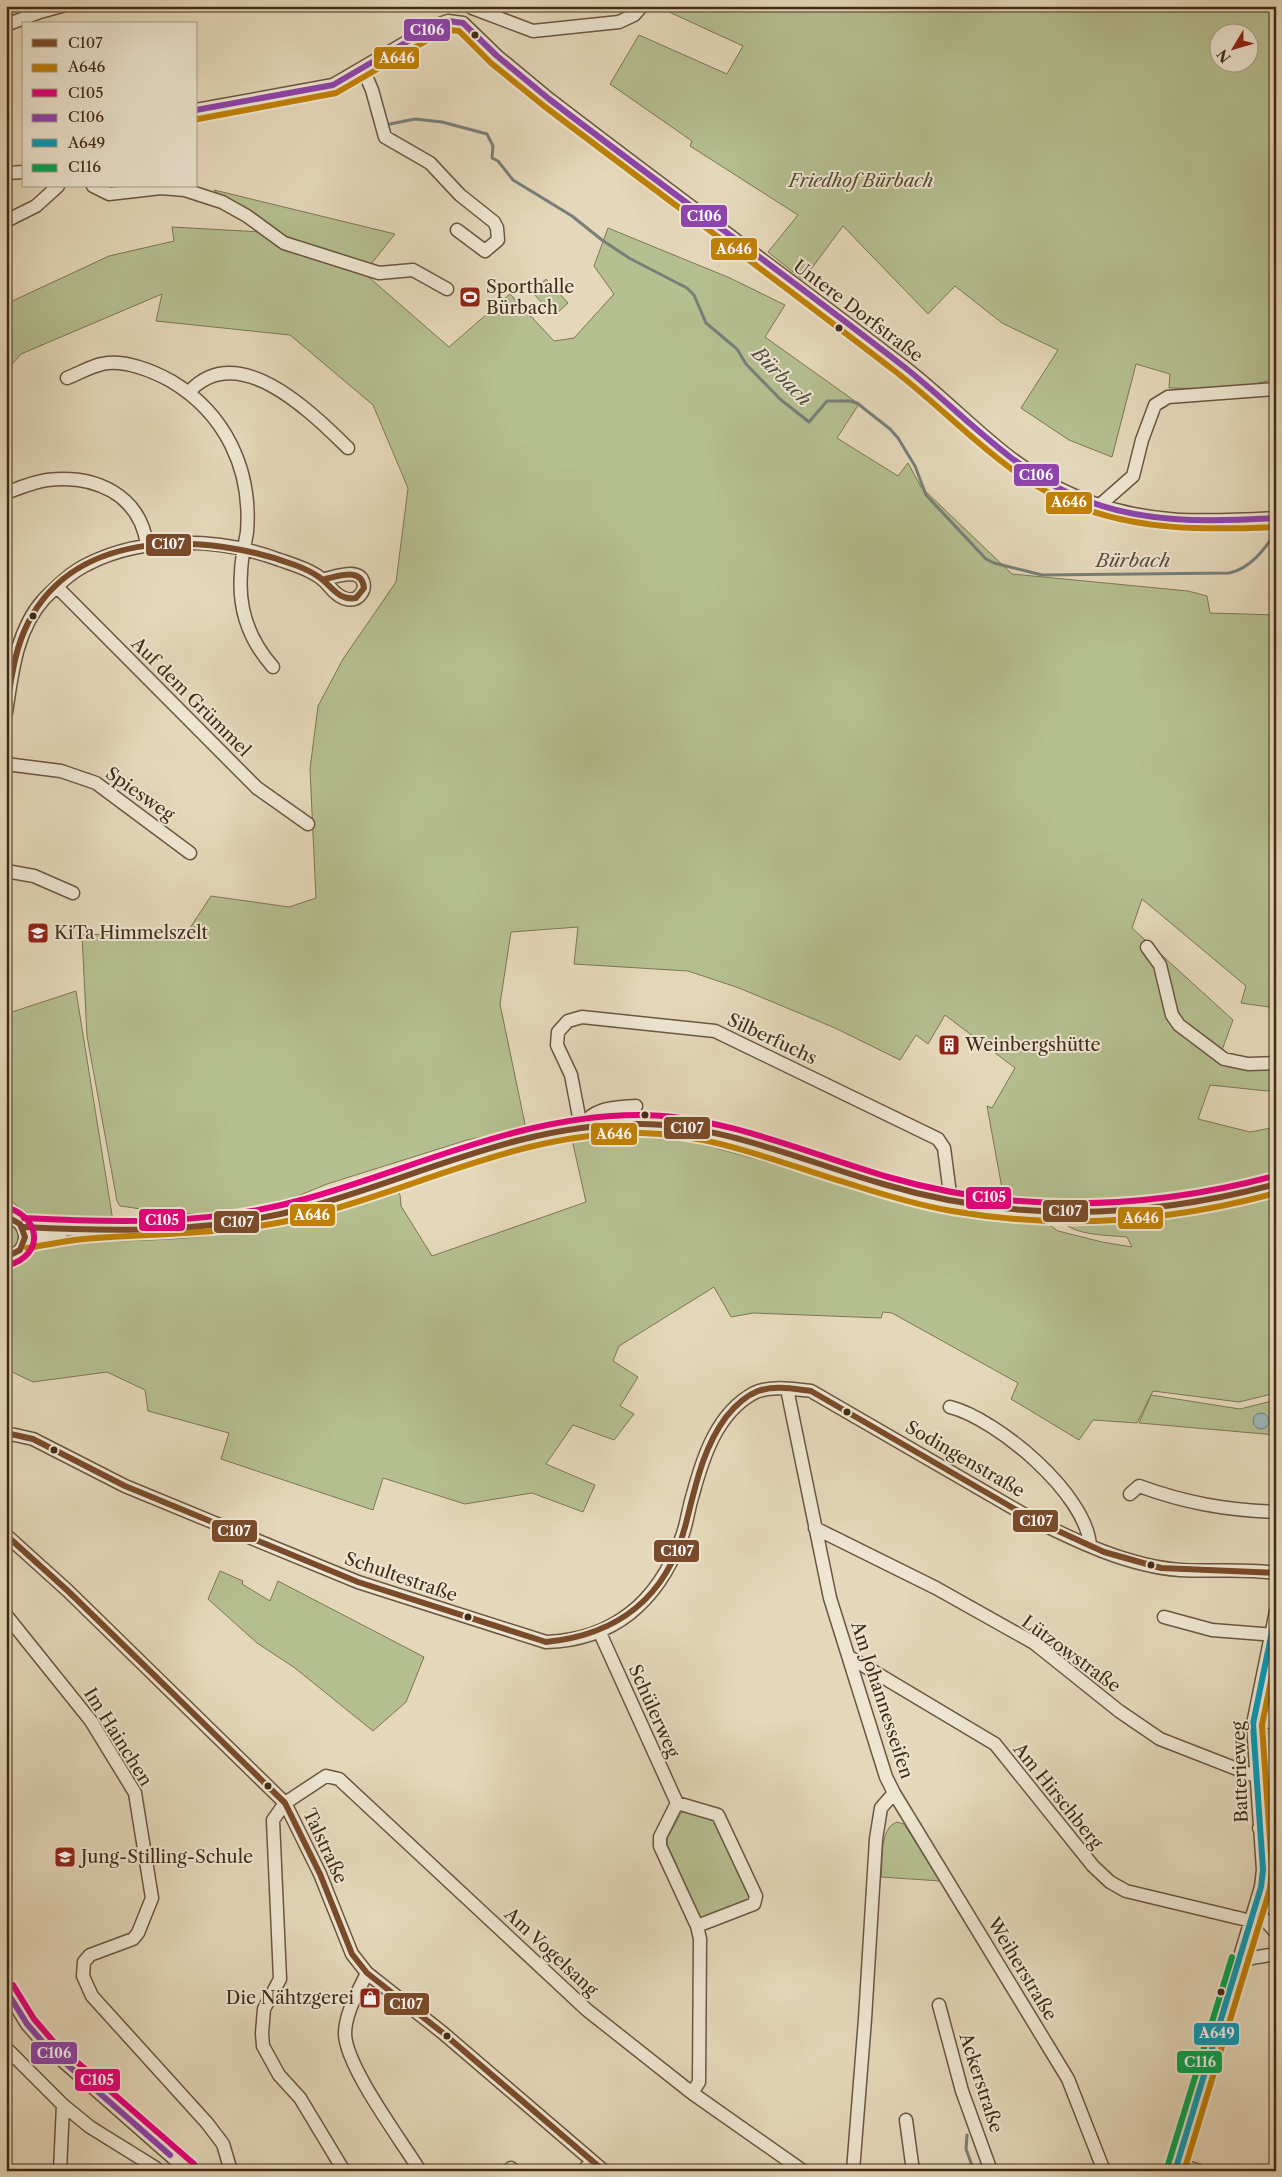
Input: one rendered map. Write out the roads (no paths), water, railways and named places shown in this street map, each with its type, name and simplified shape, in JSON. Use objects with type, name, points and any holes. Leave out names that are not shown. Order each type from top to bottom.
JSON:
[{"type":"street","points":[[6,26],[40,12],[62,6]]},
{"type":"street","points":[[198,110],[332,85],[363,69],[434,26],[448,21],[463,23],[473,7],[533,31],[619,22],[634,15],[642,6]]},
{"type":"street","name":"Untere Dorfstraße","points":[[463,23],[497,56],[549,99],[905,368],[987,441],[1024,469],[1056,487],[1128,514],[1154,518],[1235,520],[1276,518]]},
{"type":"street","points":[[363,69],[372,90],[385,137],[430,163],[460,195],[494,222],[498,228],[498,240],[485,251],[456,230]]},
{"type":"street","points":[[8,173],[22,168]]},
{"type":"street","points":[[8,173],[22,172]]},
{"type":"street","points":[[6,221],[36,206],[56,188]]},
{"type":"street","points":[[98,188],[109,194],[161,188],[185,190],[222,202],[247,216],[284,243],[379,273],[413,270],[447,289]]},
{"type":"street","points":[[67,378],[102,364],[113,363],[160,375],[189,392],[204,405],[226,432],[244,474],[247,505],[241,572],[242,606],[258,649],[273,667]]},
{"type":"street","points":[[189,392],[199,380],[221,373],[263,381],[286,393],[315,416],[348,448]]},
{"type":"street","points":[[1100,505],[1133,476],[1142,440],[1155,404],[1168,397],[1276,389]]},
{"type":"street","points":[[6,493],[46,480],[77,480],[96,484],[116,493],[130,504],[145,531],[147,545]]},
{"type":"street","points":[[6,713],[17,649],[43,601],[57,587],[88,564],[117,552],[147,545],[206,544],[244,548],[295,565],[325,579]]},
{"type":"street","name":"Auf dem Grümmel","points":[[57,587],[257,788],[308,824]]},
{"type":"street","name":"Spiesweg","points":[[6,764],[61,771],[96,783],[190,852]]},
{"type":"street","points":[[6,871],[34,876],[73,893]]},
{"type":"street","points":[[1147,947],[1160,965],[1172,1015],[1179,1025],[1224,1059],[1248,1064],[1276,1063]]},
{"type":"street","name":"Silberfuchs","points":[[581,1127],[571,1075],[558,1045],[558,1032],[568,1021],[582,1017],[715,1031],[938,1139],[944,1148],[950,1201]]},
{"type":"street","points":[[581,1127],[588,1116],[597,1112],[636,1106]]},
{"type":"street","points":[[25,1233],[185,1227],[258,1219],[346,1196],[495,1144],[581,1127],[640,1124],[683,1128],[742,1142],[901,1190],[950,1201],[1005,1209],[1055,1213],[1124,1212],[1196,1203],[1276,1184]]},
{"type":"street","points":[[6,1257],[20,1251],[25,1233],[20,1222],[7,1215]]},
{"type":"street","name":"Am Johannesseifen","points":[[787,1389],[830,1598],[851,1658],[886,1777],[894,1793],[881,1808],[876,1840],[853,2171]]},
{"type":"street","name":"Sodingenstraße","points":[[787,1389],[811,1391],[1032,1519],[1090,1546],[1120,1557],[1179,1570],[1276,1572]]},
{"type":"street","name":"Schultestraße","points":[[6,1433],[32,1439],[125,1486],[358,1582],[546,1642],[569,1642],[600,1633],[634,1611],[646,1599],[671,1562],[682,1538],[706,1452],[724,1421],[755,1392],[787,1389]]},
{"type":"street","points":[[950,1407],[961,1410],[991,1428],[1051,1474],[1083,1521],[1090,1536],[1090,1546]]},
{"type":"street","points":[[1130,1494],[1139,1486],[1178,1500],[1200,1505],[1230,1510],[1276,1512]]},
{"type":"street","name":"Lützowstraße","points":[[815,1528],[936,1588],[1034,1643],[1119,1712],[1160,1739],[1255,1776]]},
{"type":"street","name":"Talstraße","points":[[6,1536],[68,1591],[285,1803],[320,1874],[352,1954],[367,1973],[443,2033],[604,2171]]},
{"type":"street","name":"Batterieweg","points":[[1176,2167],[1240,1960],[1263,1870],[1255,1776],[1253,1724],[1273,1635],[1276,1611]]},
{"type":"street","name":"Im Hainchen","points":[[6,1615],[91,1721],[135,1793],[152,1898],[138,1933],[133,1939],[90,1955],[84,1962],[83,1976],[92,1996],[212,2130],[222,2144],[231,2171]]},
{"type":"street","points":[[1164,1617],[1212,1630],[1273,1635]]},
{"type":"street","name":"Schülerweg","points":[[600,1633],[677,1803]]},
{"type":"street","name":"Am Hirschberg","points":[[851,1658],[995,1744],[1093,1866],[1110,1882],[1126,1891],[1253,1915]]},
{"type":"street","name":"Am Vogelsang","points":[[285,1803],[326,1776],[339,1779],[588,2010],[692,2093],[803,2171]]},
{"type":"street","name":"Weiherstraße","points":[[894,1793],[1068,2079],[1104,2171]]},
{"type":"street","points":[[285,1803],[273,1820],[280,1979],[264,2009],[263,2046],[279,2075],[300,2098],[344,2171]]},
{"type":"street","points":[[692,2093],[699,2082],[700,1938],[698,1926],[660,1846],[660,1837],[677,1803],[718,1815],[756,1896],[754,1904],[698,1926]]},
{"type":"street","points":[[1259,1828],[1276,1810]]},
{"type":"street","points":[[1253,1915],[1276,1933]]},
{"type":"street","points":[[1240,1960],[1276,1954]]},
{"type":"street","points":[[367,1973],[348,2017],[345,2032],[346,2047],[354,2066],[420,2171]]},
{"type":"street","points":[[6,1990],[27,2024],[47,2047],[188,2171]]},
{"type":"street","name":"Ackerstraße","points":[[940,2006],[962,2091],[991,2171]]},
{"type":"street","points":[[6,2048],[63,2104],[90,2127],[155,2170],[170,2155]]},
{"type":"street","points":[[60,2171],[63,2104]]},
{"type":"street","points":[[906,2120],[913,2171]]},
{"type":"street","points":[[583,2171],[592,2161]]},
{"type":"street","points":[[1176,2167],[1199,2171]]},
{"type":"water","points":[[1261,1413],[1269,1421],[1261,1429],[1253,1421]]},
{"type":"waterway","name":"Bürbach","points":[[385,125],[415,119],[442,122],[487,134],[493,146],[492,158],[498,161],[513,180],[572,216],[602,240],[629,258],[687,288],[694,295],[706,323],[737,349],[746,364],[780,399],[809,422],[827,401],[850,401],[857,403],[890,429],[898,438],[915,466],[926,495],[986,559],[994,563],[1042,575],[1229,573],[1237,571],[1250,563],[1276,532]]},
{"type":"waterway","points":[[967,2135],[966,2149],[974,2171]]},
{"type":"place","name":"Sporthalle Bürbach","points":[[470,297]]},
{"type":"place","name":"KiTa Himmelszelt","points":[[38,933]]},
{"type":"place","name":"Weinbergshütte","points":[[949,1045]]},
{"type":"place","name":"Jung-Stilling-Schule","points":[[65,1857]]},
{"type":"place","name":"Die Nähtzgerei","points":[[370,1998]]},
{"type":"park label","name":"Friedhof Bürbach","points":[[861,181]]}]
